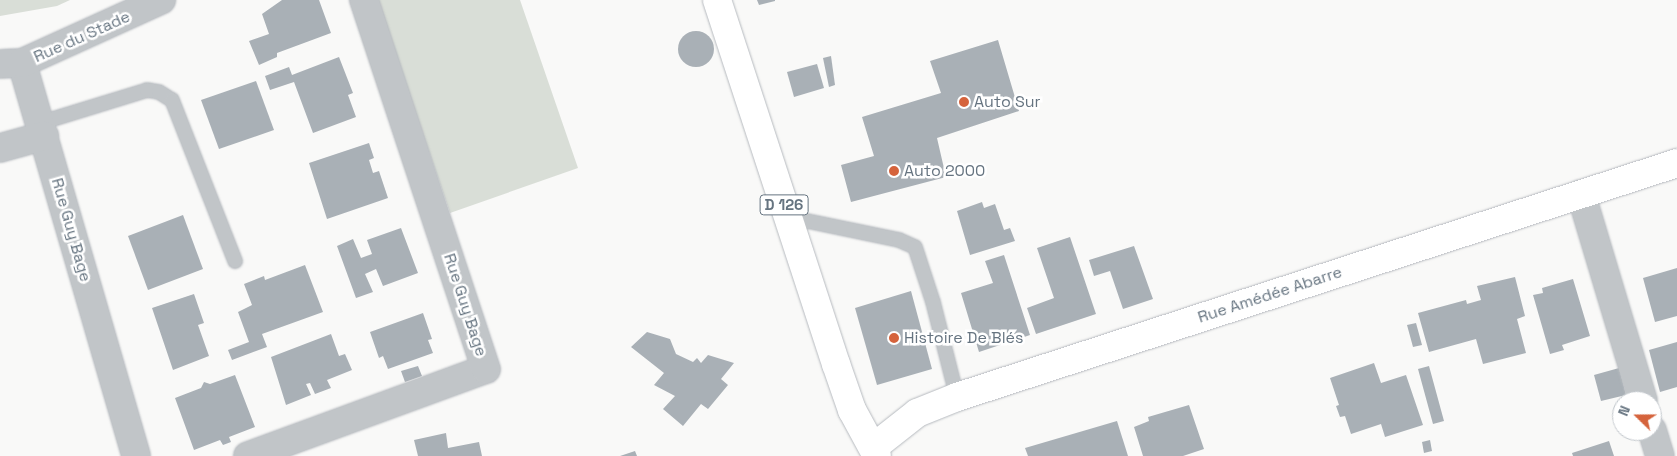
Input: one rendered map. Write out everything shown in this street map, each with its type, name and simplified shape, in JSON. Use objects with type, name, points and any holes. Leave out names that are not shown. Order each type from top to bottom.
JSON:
[{"type":"street","name":"Rue du Stade","points":[[11,63],[161,0]]},
{"type":"street","name":"Rue Guy Bage","points":[[248,456],[486,369],[364,0]]},
{"type":"street","name":"D 126","points":[[717,0],[852,410],[870,453]]},
{"type":"street","name":"Rue Guy Bage","points":[[11,63],[42,129],[136,456]]},
{"type":"street","points":[[0,148],[42,129]]},
{"type":"street","name":"Rue Amédée Abarre","points":[[870,453],[917,413],[957,397],[1677,163]]},
{"type":"street","points":[[1581,194],[1640,391]]},
{"type":"street","points":[[1655,441],[1660,456]]},
{"type":"lane","points":[[42,129],[146,90],[172,100],[235,260]]},
{"type":"lane","points":[[788,217],[898,240],[915,247],[933,302],[957,397]]},
{"type":"shaded area","points":[[0,0],[70,0],[57,6],[0,16]]},
{"type":"shaded area","points":[[377,0],[520,0],[578,168],[450,213]]},
{"type":"building","points":[[282,0],[319,0],[331,33],[277,53],[277,57],[259,65],[249,41],[269,34],[262,14]]},
{"type":"building","points":[[757,0],[775,0],[775,1],[759,5]]},
{"type":"building","points":[[696,31],[703,32],[709,36],[713,42],[713,56],[709,62],[703,66],[696,67],[689,66],[683,62],[679,56],[678,49],[679,42],[683,36],[689,32]]},
{"type":"building","name":"Auto Sur","points":[[998,40],[1019,111],[937,138],[946,177],[851,202],[841,165],[874,156],[862,117],[941,93],[930,61]]},
{"type":"building","points":[[831,56],[835,85],[829,87],[823,58]]},
{"type":"building","points":[[339,57],[353,93],[348,95],[356,117],[313,133],[294,82],[270,90],[265,76],[289,67],[292,75]]},
{"type":"building","points":[[817,64],[824,88],[794,97],[787,72]]},
{"type":"building","points":[[256,81],[274,130],[219,149],[201,100]]},
{"type":"building","points":[[369,143],[374,158],[369,160],[373,173],[379,171],[388,198],[327,219],[309,163]]},
{"type":"building","points":[[982,202],[984,208],[995,204],[1004,230],[1010,228],[1015,241],[970,255],[957,211]]},
{"type":"building","points":[[183,215],[203,269],[148,290],[128,236]]},
{"type":"building","points":[[401,228],[418,273],[383,286],[376,269],[365,274],[373,292],[356,298],[337,246],[353,239],[361,258],[372,254],[367,240]]},
{"type":"building","points":[[1070,237],[1096,314],[1036,334],[1027,308],[1054,298],[1037,248]]},
{"type":"building","points":[[1134,246],[1153,299],[1123,309],[1110,271],[1094,276],[1089,260]]},
{"type":"building","points":[[1004,255],[1030,335],[979,352],[961,293],[993,283],[985,261]]},
{"type":"building","points":[[305,265],[323,312],[262,334],[267,347],[232,360],[228,350],[249,342],[238,312],[252,305],[244,284],[264,276],[265,280]]},
{"type":"building","points":[[1677,268],[1677,316],[1655,322],[1643,278]]},
{"type":"building","points":[[1515,277],[1525,316],[1517,319],[1526,353],[1483,364],[1476,339],[1429,352],[1418,313],[1466,300],[1467,304],[1481,300],[1477,286]]},
{"type":"building","points":[[1573,279],[1590,336],[1562,345],[1564,350],[1550,354],[1533,295],[1543,293],[1542,288]]},
{"type":"building","name":"Histoire De Blés","points":[[911,291],[932,369],[877,385],[855,308]]},
{"type":"building","points":[[194,294],[204,323],[198,325],[209,356],[173,370],[152,308]]},
{"type":"building","points":[[423,313],[432,339],[428,340],[433,353],[388,369],[383,356],[379,358],[370,332]]},
{"type":"building","points":[[1416,323],[1422,345],[1413,347],[1407,325]]},
{"type":"building","points":[[647,332],[670,339],[676,354],[693,362],[697,358],[701,363],[708,355],[734,363],[721,379],[728,385],[708,409],[701,404],[683,426],[663,409],[675,396],[654,385],[664,373],[631,347]]},
{"type":"building","points":[[331,334],[339,356],[345,354],[352,370],[327,380],[331,388],[315,394],[310,383],[306,384],[311,395],[286,405],[271,357]]},
{"type":"building","points":[[1677,342],[1677,387],[1660,391],[1649,350]]},
{"type":"building","points":[[1374,363],[1381,383],[1406,375],[1423,425],[1385,437],[1381,424],[1351,434],[1345,416],[1340,417],[1336,406],[1339,405],[1330,378]]},
{"type":"building","points":[[418,366],[422,376],[405,382],[401,371]]},
{"type":"building","points":[[1429,366],[1444,421],[1433,424],[1418,369]]},
{"type":"building","points":[[1619,368],[1625,391],[1612,391],[1612,398],[1601,401],[1594,375]]},
{"type":"building","points":[[235,375],[255,427],[229,437],[231,442],[223,445],[220,440],[194,450],[175,398],[201,388],[204,382],[210,384]]},
{"type":"building","points":[[1189,405],[1204,449],[1183,456],[1143,456],[1134,427],[1149,421],[1148,417]]},
{"type":"building","points":[[1117,421],[1128,456],[1028,456],[1025,448]]},
{"type":"building","points":[[446,433],[448,448],[479,442],[482,456],[418,456],[414,440]]},
{"type":"building","points":[[1430,440],[1432,451],[1424,453],[1422,442]]},
{"type":"building","points":[[1609,441],[1614,456],[1573,456],[1572,453]]},
{"type":"building","points":[[635,451],[637,456],[620,456]]},
{"type":"place","name":"Auto Sur","points":[[964,102]]},
{"type":"place","name":"Auto 2000","points":[[894,171]]},
{"type":"place","name":"Histoire De Blés","points":[[894,338]]}]
